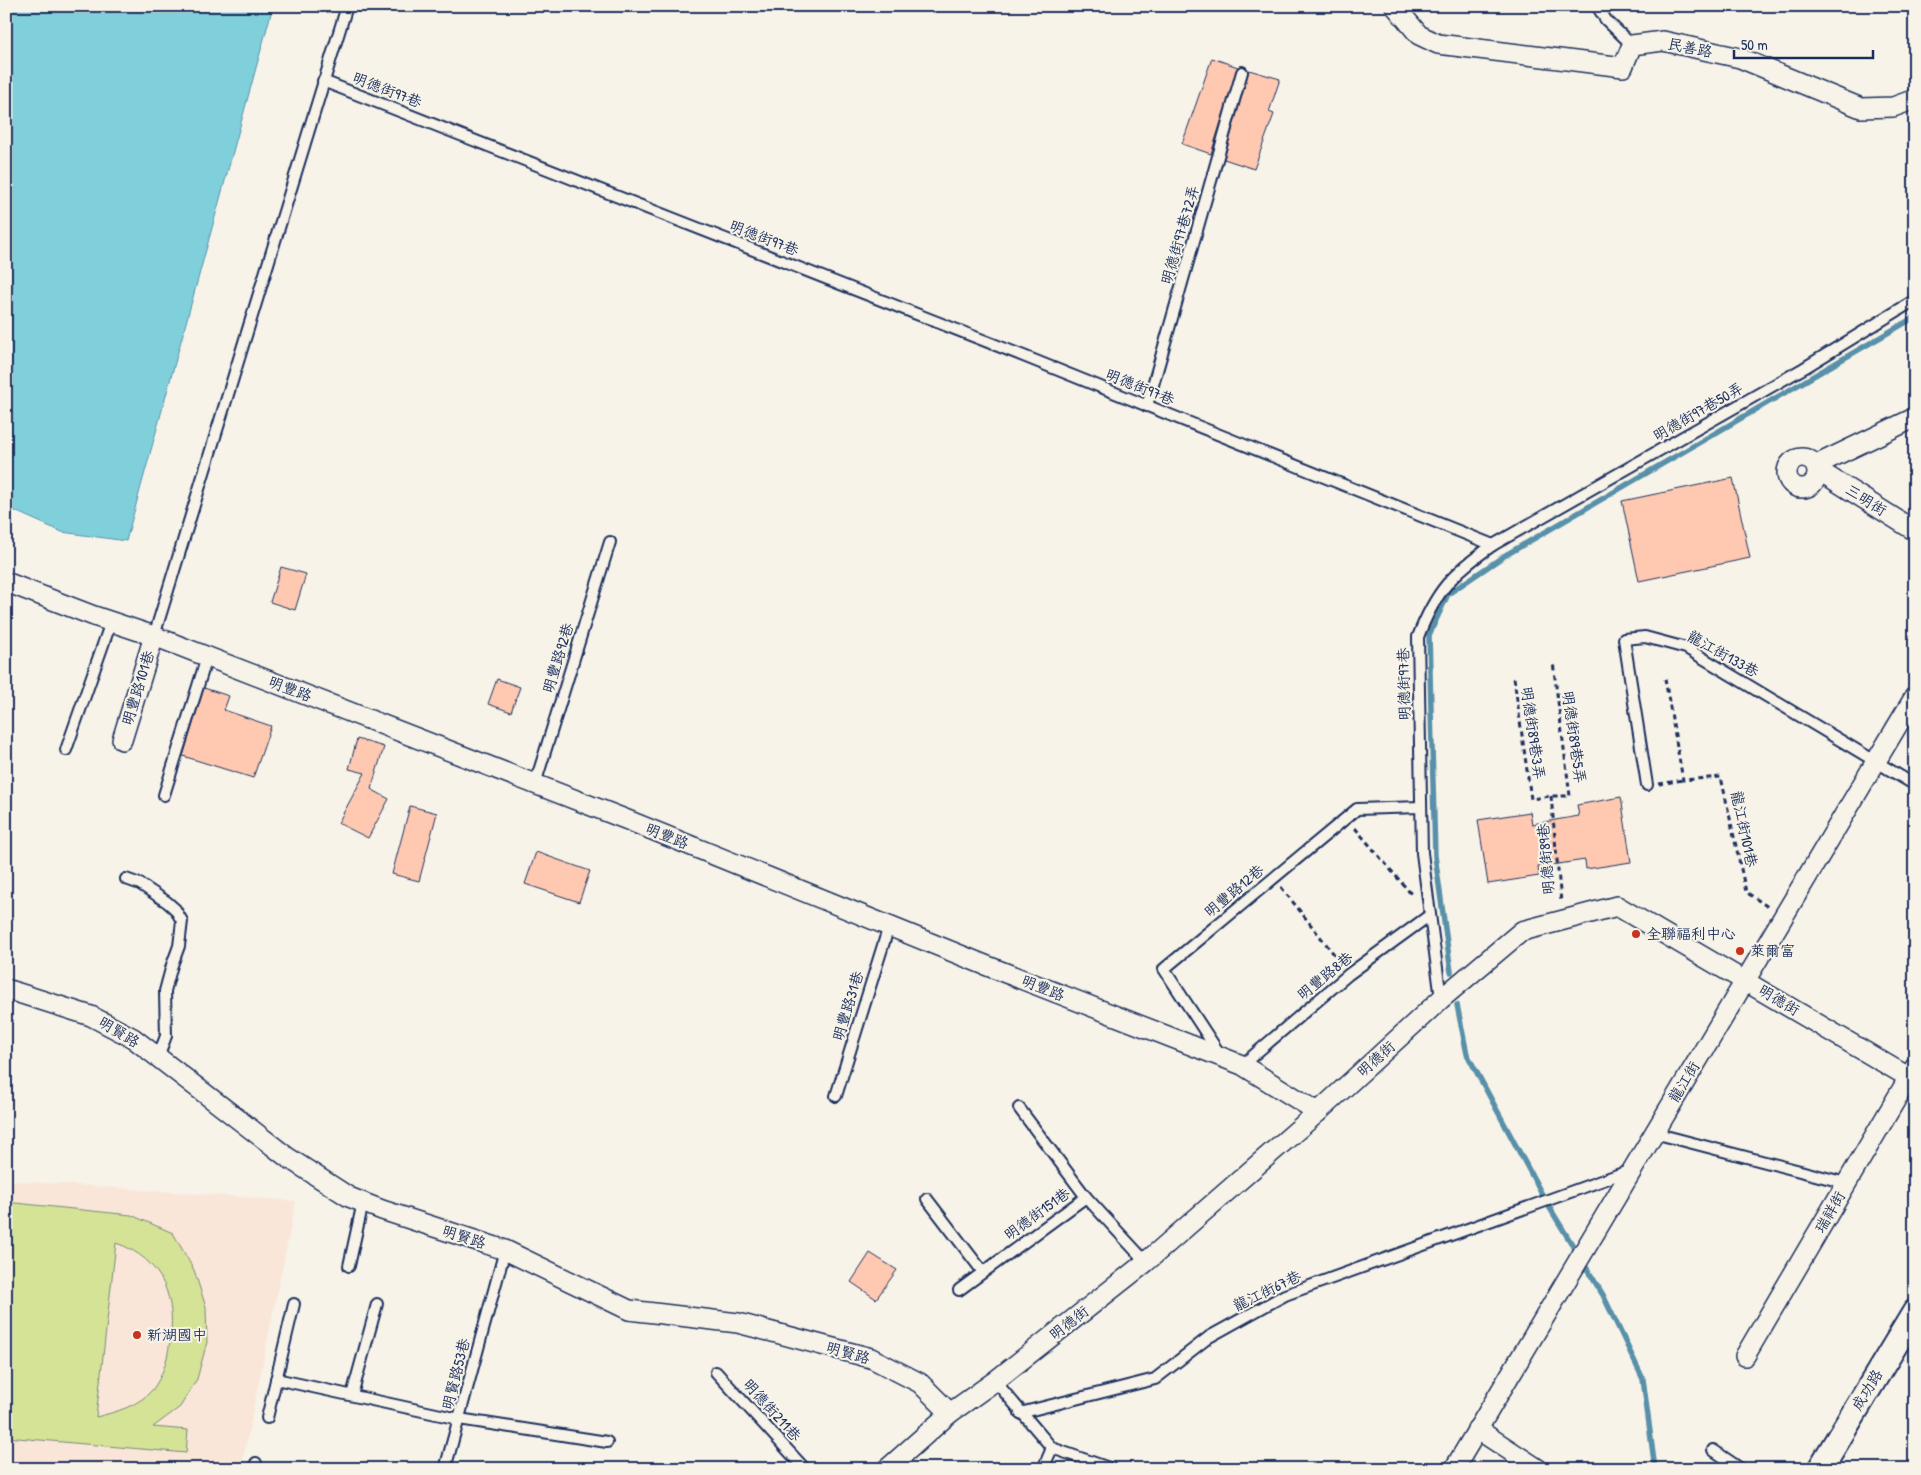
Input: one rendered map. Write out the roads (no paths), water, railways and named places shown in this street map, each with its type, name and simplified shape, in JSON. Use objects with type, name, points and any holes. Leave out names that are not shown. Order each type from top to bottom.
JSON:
[{"type":"street","points":[[1395,6],[1419,35],[1438,44],[1623,67],[1632,45]]},
{"type":"street","name":"民善路","points":[[1632,45],[1662,41],[1740,58],[1861,108],[1893,107],[1915,99]]},
{"type":"street","name":"三明街","points":[[1912,419],[1817,468],[1915,531]]},
{"type":"street","name":"明豐路","points":[[6,582],[111,622],[154,636],[535,784],[1242,1065],[1318,1112]]},
{"type":"street","name":"明豐路101巷","points":[[122,740],[154,636]]},
{"type":"street","name":"龍江街","points":[[1454,1469],[1915,696]]},
{"type":"street","name":"明德街","points":[[887,1469],[950,1413],[995,1381],[1146,1262],[1318,1112],[1441,1000],[1522,931],[1617,906],[1913,1075]]},
{"type":"street","name":"明賢路","points":[[6,989],[91,1016],[133,1038],[287,1157],[349,1196],[362,1202],[505,1250],[629,1310],[738,1323],[871,1358],[920,1384],[950,1413]]},
{"type":"street","name":"瑞祥街","points":[[1745,1356],[1846,1183],[1913,1075]]},
{"type":"street","name":"成功路","points":[[1820,1469],[1911,1326]]},
{"type":"street","points":[[1477,1429],[1538,1469]]},
{"type":"lane","points":[[154,636],[347,6]]},
{"type":"lane","points":[[1597,6],[1606,20],[1632,45]]},
{"type":"lane","name":"明德街97巷72弄","points":[[1147,406],[1242,72]]},
{"type":"lane","name":"明德街97巷","points":[[323,81],[1494,545]]},
{"type":"lane","name":"明德街97巷50弄","points":[[1494,545],[1804,368],[1915,300]]},
{"type":"lane","name":"明豐路92巷","points":[[535,784],[610,542]]},
{"type":"lane","name":"明德街97巷","points":[[1441,1000],[1422,853],[1418,637],[1429,609],[1442,589],[1463,566],[1494,545]]},
{"type":"lane","points":[[66,750],[111,622]]},
{"type":"lane","name":"龍江街133巷","points":[[1647,786],[1624,639],[1645,637],[1686,648],[1876,762]]},
{"type":"lane","points":[[164,795],[207,657]]},
{"type":"lane","points":[[1876,762],[1915,785]]},
{"type":"lane","name":"明豐路12巷","points":[[1222,1058],[1164,969],[1357,809],[1421,807]]},
{"type":"lane","points":[[126,879],[140,884],[167,902],[175,909],[182,921],[179,946],[165,991],[166,1036],[158,1057]]},
{"type":"lane","name":"明豐路8巷","points":[[1242,1065],[1349,974],[1430,915]]},
{"type":"lane","name":"明豐路31巷","points":[[836,1096],[889,926]]},
{"type":"lane","points":[[1019,1108],[1086,1196]]},
{"type":"lane","points":[[1654,1133],[1846,1183]]},
{"type":"lane","name":"龍江街67巷","points":[[1020,1413],[1155,1379],[1209,1337],[1284,1295],[1632,1170]]},
{"type":"lane","name":"明德街151巷","points":[[959,1290],[1086,1196],[1146,1262]]},
{"type":"lane","points":[[927,1199],[983,1272]]},
{"type":"lane","points":[[349,1266],[362,1202]]},
{"type":"lane","name":"明賢路53巷","points":[[505,1250],[459,1419],[607,1442]]},
{"type":"lane","points":[[267,1418],[294,1304]]},
{"type":"lane","points":[[352,1394],[376,1304]]},
{"type":"lane","name":"明德街211巷","points":[[716,1372],[805,1469]]},
{"type":"lane","points":[[276,1379],[352,1394],[459,1419],[445,1469]]},
{"type":"lane","points":[[995,1381],[1020,1413],[1052,1448],[1112,1469]]},
{"type":"lane","points":[[1043,1469],[1052,1448]]},
{"type":"lane","points":[[1713,1450],[1740,1469]]},
{"type":"water","points":[[6,6],[273,6],[126,541],[62,532],[6,507]]},
{"type":"waterway","points":[[1451,972],[1435,856],[1429,635],[1448,594],[1504,556],[1915,317]]},
{"type":"waterway","points":[[1457,1005],[1467,1054],[1545,1200],[1603,1295],[1643,1379],[1655,1469]]},
{"type":"place","name":"全聯福利中心","points":[[1636,934]]},
{"type":"place","name":"萊爾富","points":[[1740,951]]},
{"type":"place","name":"新湖國中","points":[[137,1335]]}]
